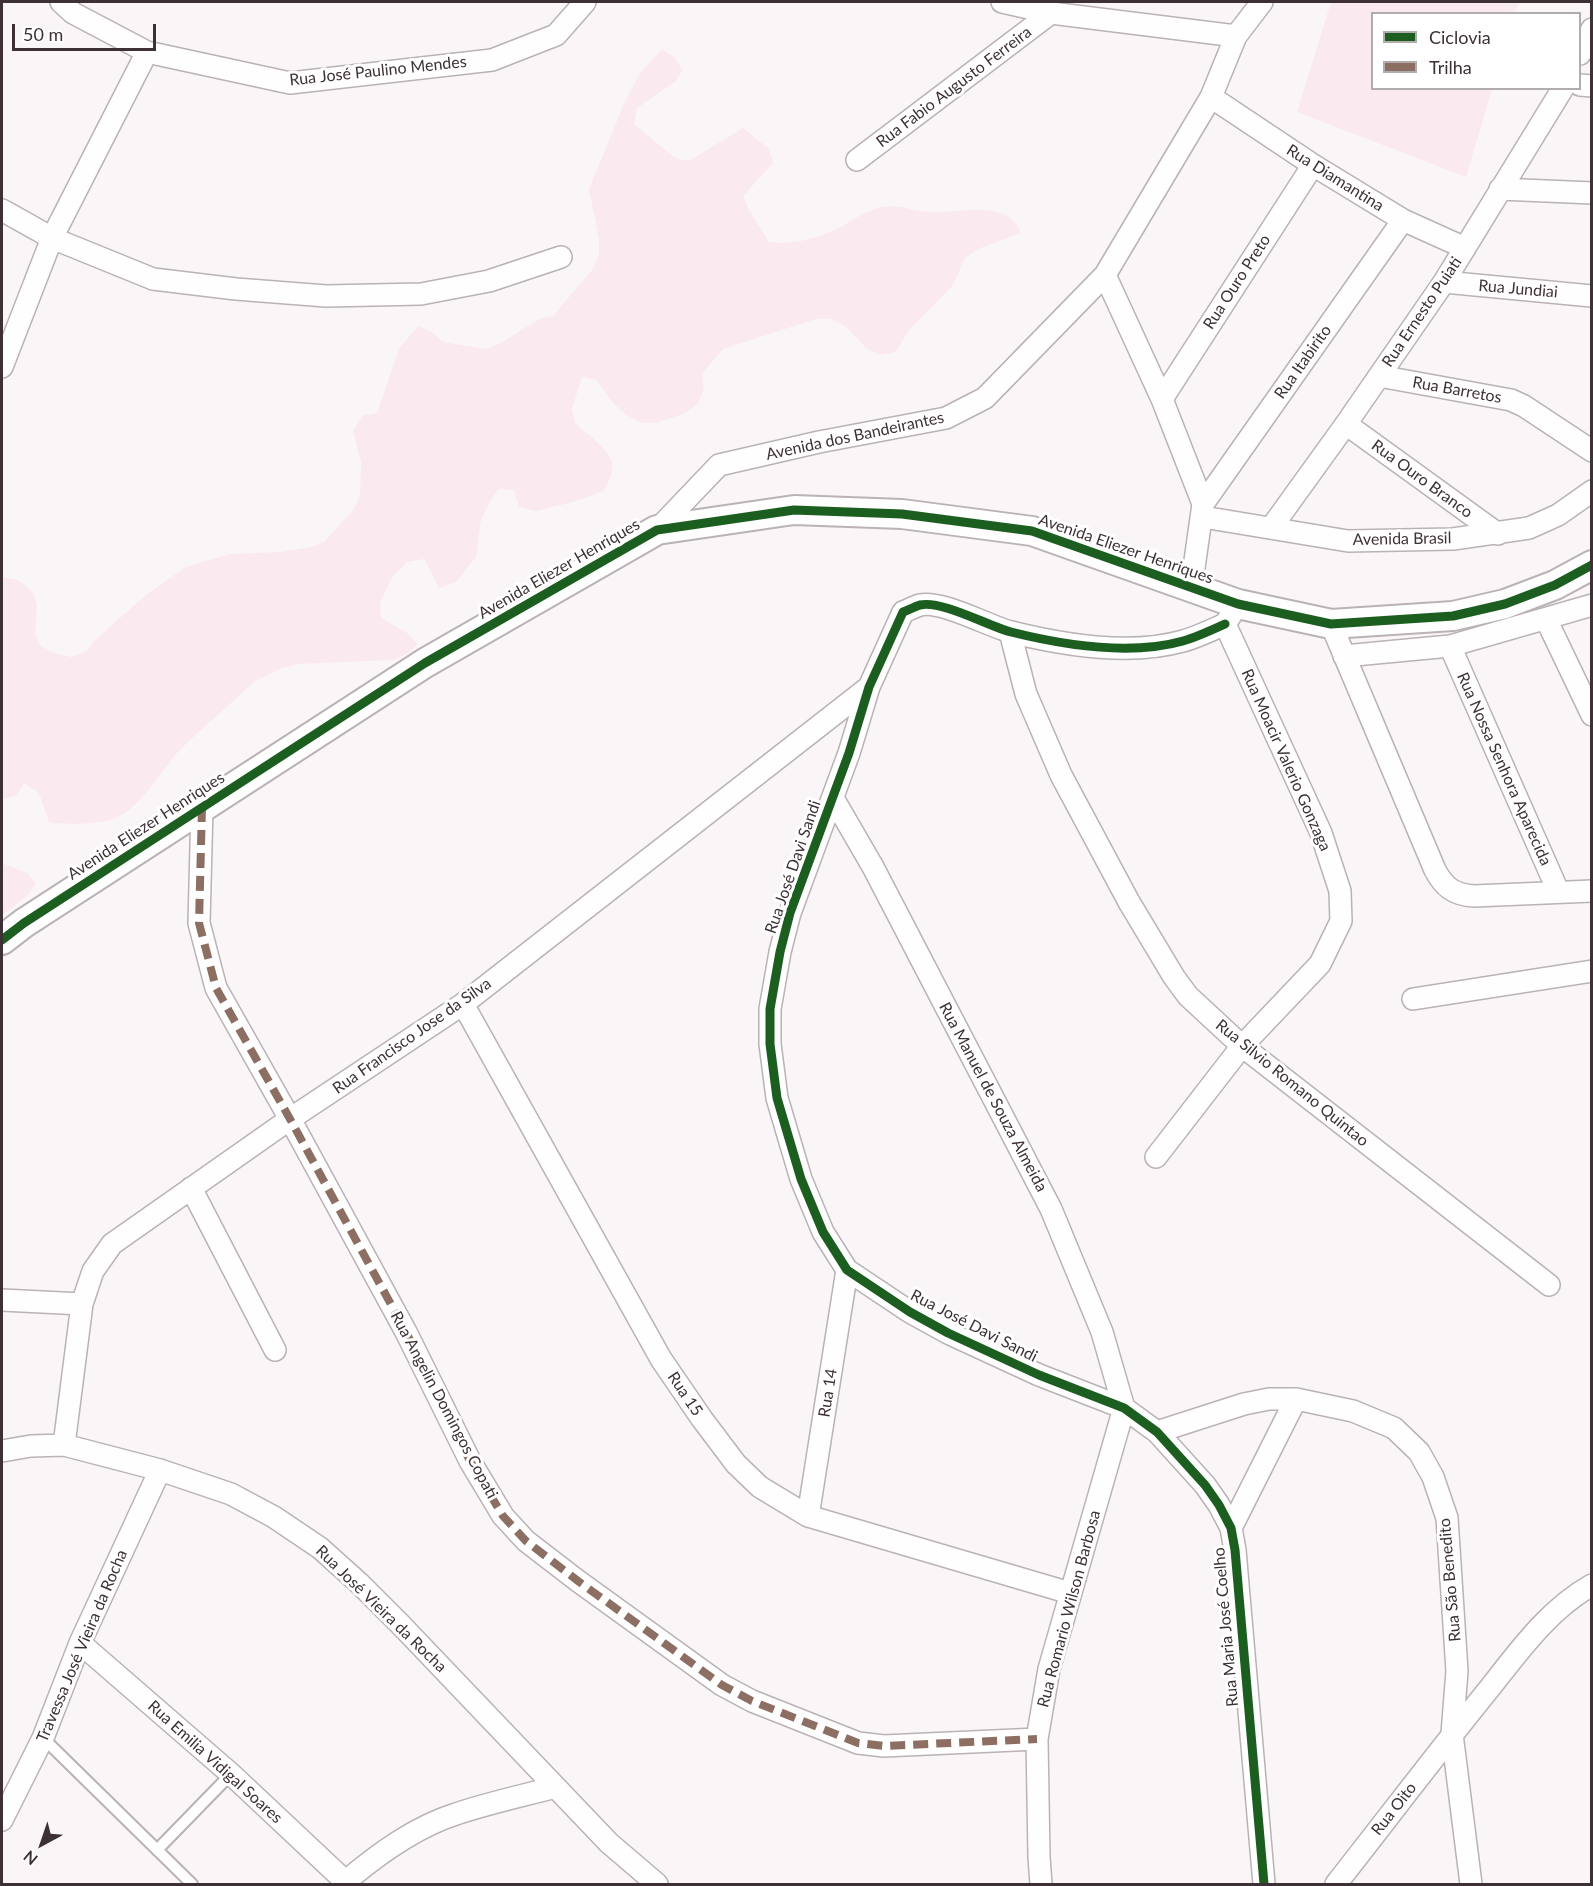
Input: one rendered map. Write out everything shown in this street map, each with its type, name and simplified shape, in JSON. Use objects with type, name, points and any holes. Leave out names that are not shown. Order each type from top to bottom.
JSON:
[{"type":"street","name":"Rua José Paulino Mendes","points":[[61,2],[73,13],[147,52],[290,83],[492,60],[556,35],[585,2]]},
{"type":"street","points":[[1002,2],[1051,13],[1236,36]]},
{"type":"street","name":"Avenida dos Bandeirantes","points":[[657,530],[719,465],[819,442],[946,418],[985,398],[1105,275],[1211,98],[1236,36],[1262,2]]},
{"type":"street","name":"Rua Fabio Augusto Ferreira","points":[[857,160],[1051,13]]},
{"type":"street","points":[[1581,52],[1592,29]]},
{"type":"street","points":[[2,367],[52,238],[147,52]]},
{"type":"street","name":"Rua Ernesto Puiati","points":[[1271,528],[1444,282],[1562,90]]},
{"type":"street","name":"Rua Diamantina","points":[[1211,98],[1312,165],[1403,220],[1465,248]]},
{"type":"street","name":"Rua Ouro Preto","points":[[1162,399],[1312,165]]},
{"type":"street","points":[[1500,189],[1592,193]]},
{"type":"street","points":[[2,210],[52,238],[153,279],[236,289],[326,296],[421,294],[489,281],[561,257]]},
{"type":"street","name":"Rua Itabirito","points":[[1203,510],[1403,220]]},
{"type":"street","points":[[1105,275],[1162,399],[1203,510],[1191,589]]},
{"type":"street","name":"Rua Jundiai","points":[[1444,282],[1592,296]]},
{"type":"street","name":"Rua Barretos","points":[[1379,376],[1511,400],[1524,406],[1592,451]]},
{"type":"street","name":"Rua Ouro Branco","points":[[1346,424],[1498,534]]},
{"type":"street","name":"Avenida Brasil","points":[[1203,510],[1271,528],[1348,541],[1453,539],[1529,528],[1558,515],[1592,491]]},
{"type":"street","name":"Avenida Eliezer Henriques","points":[[2,940],[24,923],[425,663],[657,530],[794,510],[902,514],[1032,531],[1191,589],[1231,614],[1331,624],[1453,616],[1505,604],[1555,585],[1592,565]]},
{"type":"street","name":"Rua José Davi Sandi","points":[[1010,632],[946,608],[921,605],[903,612],[869,687],[790,914],[780,952],[770,1009],[770,1044],[777,1098],[801,1179],[823,1232],[847,1270],[910,1312],[948,1333],[1039,1375],[1124,1408]]},
{"type":"street","points":[[1344,656],[1450,646],[1590,605]]},
{"type":"street","points":[[1010,632],[1090,647],[1137,648],[1185,641],[1231,614]]},
{"type":"street","name":"Rua Moacir Valerio Gonzaga","points":[[1231,614],[1321,833],[1340,891],[1341,921],[1320,964],[1242,1046]]},
{"type":"street","points":[[1546,619],[1592,715]]},
{"type":"street","points":[[1331,624],[1435,870],[1448,889],[1460,895],[1474,896],[1591,891]]},
{"type":"street","name":"Rua Silvio Romano Quintao","points":[[1010,632],[1026,694],[1052,755],[1129,902],[1188,996],[1242,1046],[1549,1285]]},
{"type":"street","name":"Rua Nossa Senhora Aparecida","points":[[1450,646],[1558,891]]},
{"type":"street","name":"Rua Francisco Jose da Silva","points":[[64,1445],[81,1305],[93,1271],[112,1244],[290,1119],[463,1004],[869,687]]},
{"type":"street","name":"Rua Manuel de Souza Almeida","points":[[832,798],[873,867],[1052,1209],[1102,1332],[1124,1408]]},
{"type":"street","name":"Rua Angelin Domingos Copati","points":[[202,807],[200,923],[216,988],[406,1332],[470,1461],[503,1516],[526,1541],[578,1581],[738,1695],[858,1743],[884,1746],[1037,1738]]},
{"type":"street","points":[[1413,999],[1592,971]]},
{"type":"street","name":"Rua 15","points":[[463,1004],[661,1359],[736,1464],[760,1487],[808,1516],[1070,1593]]},
{"type":"street","points":[[1156,1158],[1242,1046]]},
{"type":"street","points":[[191,1188],[275,1350]]},
{"type":"street","name":"Rua 14","points":[[808,1516],[847,1270]]},
{"type":"street","points":[[2,1300],[81,1305]]},
{"type":"street","name":"Rua São Benedito","points":[[1157,1432],[1244,1404],[1269,1399],[1296,1399],[1353,1412],[1394,1428],[1419,1452],[1433,1477],[1447,1518],[1457,1671],[1452,1734],[1471,1884]]},
{"type":"street","points":[[1230,1528],[1296,1399]]},
{"type":"street","name":"Rua Maria José Coelho","points":[[1124,1408],[1157,1432],[1205,1485],[1219,1504],[1230,1528],[1235,1550],[1264,1884]]},
{"type":"street","name":"Rua Romario Wilson Barbosa","points":[[1041,1884],[1037,1738],[1050,1670],[1070,1593],[1124,1408]]},
{"type":"street","name":"Rua José Vieira da Rocha","points":[[2,1451],[31,1446],[64,1445],[160,1470],[231,1494],[274,1517],[320,1548],[401,1625],[609,1843],[657,1884]]},
{"type":"street","name":"Travessa José Vieira da Rocha","points":[[2,1820],[43,1738],[80,1643],[160,1470]]},
{"type":"street","name":"Rua Oito","points":[[1336,1884],[1452,1734],[1539,1627],[1580,1592],[1592,1585]]},
{"type":"street","name":"Rua Emilia Vidigal Soares","points":[[80,1643],[231,1774],[346,1883]]},
{"type":"street","points":[[346,1883],[383,1851],[454,1814],[555,1787]]},
{"type":"street","points":[[1028,1884],[1039,1857]]},
{"type":"lane","points":[[43,1738],[192,1884]]},
{"type":"lane","points":[[157,1851],[231,1774]]},
{"type":"shaded area","points":[[1331,2],[1519,2],[1515,12],[1371,12],[1371,90],[1492,90],[1466,177],[1297,112]]},
{"type":"shaded area","points":[[662,49],[674,57],[683,70],[675,82],[637,108],[634,124],[675,158],[689,161],[743,128],[769,149],[773,163],[743,196],[769,242],[797,241],[815,237],[841,227],[877,208],[889,206],[928,212],[985,210],[996,212],[1014,221],[1021,233],[978,249],[965,258],[953,285],[911,328],[895,352],[880,355],[866,348],[845,326],[831,319],[816,319],[723,349],[702,374],[704,388],[698,404],[686,413],[656,423],[641,423],[627,415],[615,405],[596,380],[582,377],[572,409],[575,423],[602,446],[610,457],[612,470],[604,491],[573,502],[536,511],[519,507],[514,490],[499,489],[481,520],[476,557],[456,582],[439,588],[424,559],[408,562],[393,576],[380,603],[381,618],[406,632],[418,644],[407,654],[393,660],[298,664],[282,668],[255,681],[180,750],[135,805],[111,820],[84,824],[49,822],[39,793],[24,783],[16,796],[2,799],[2,577],[18,580],[31,590],[37,604],[35,633],[41,646],[54,653],[72,657],[86,651],[95,640],[147,594],[186,567],[230,554],[280,552],[311,547],[324,542],[353,510],[360,496],[361,462],[353,431],[362,416],[377,413],[399,349],[418,326],[432,332],[443,342],[486,349],[501,343],[539,319],[553,316],[593,269],[599,254],[599,239],[589,189],[624,104],[640,73]]},
{"type":"shaded area","points":[[2,863],[27,873],[36,883],[28,895],[2,915]]},
{"type":"marked path","points":[[202,807],[199,923],[216,988],[406,1332],[470,1461],[503,1516],[526,1541],[578,1581],[722,1685],[752,1701],[858,1743],[884,1746],[1037,1739]]},
{"type":"cycle path","points":[[2,940],[24,923],[425,663],[657,530],[794,510],[902,514],[1032,531],[1238,604],[1331,624],[1453,616],[1505,604],[1555,585],[1592,565]]},
{"type":"cycle path","points":[[1225,624],[1183,641],[1141,648],[1119,648],[1074,645],[1031,637],[929,604],[903,612],[869,687],[849,753],[790,913],[780,952],[770,1009],[770,1044],[777,1098],[801,1179],[823,1232],[847,1270],[910,1312],[948,1333],[1039,1375],[1124,1408],[1157,1432],[1205,1485],[1219,1505],[1231,1528],[1235,1550],[1264,1884]]}]
